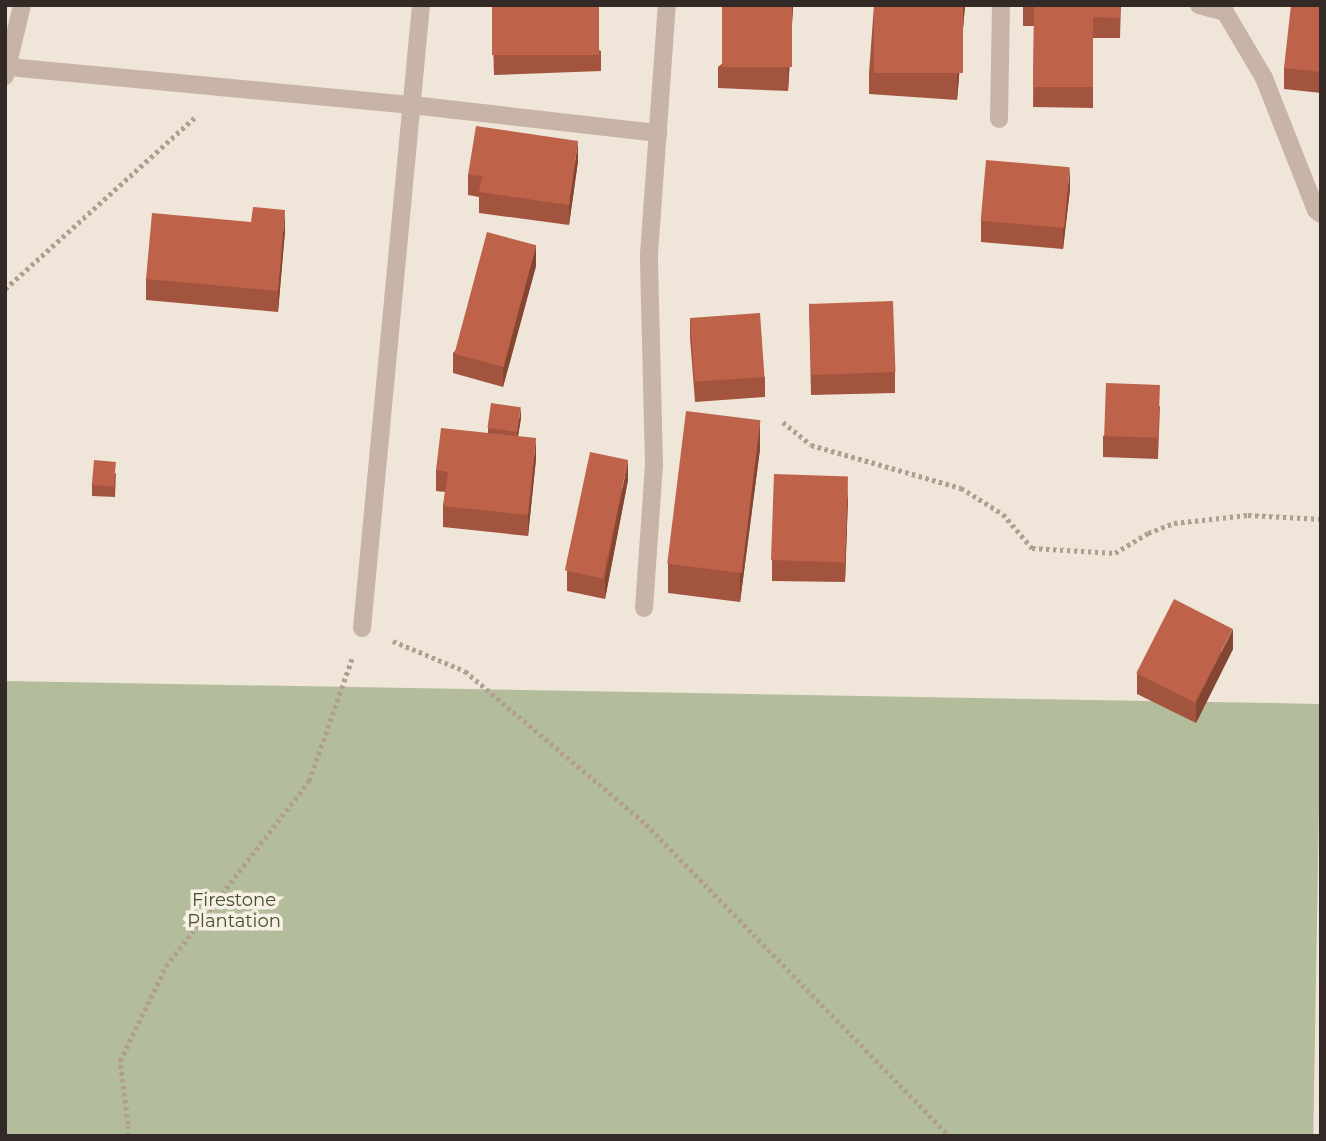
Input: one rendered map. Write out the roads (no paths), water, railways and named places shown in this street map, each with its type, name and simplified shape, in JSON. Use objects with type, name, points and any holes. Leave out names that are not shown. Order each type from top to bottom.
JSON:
[{"type":"street","points":[[22,5],[7,72],[228,87],[658,133]]},
{"type":"street","points":[[362,628],[421,5]]},
{"type":"street","points":[[644,608],[653,465],[649,254],[667,5]]},
{"type":"street","points":[[999,119],[1001,5]]},
{"type":"street","points":[[1199,5],[1225,12],[1264,78],[1316,210],[1321,214]]},
{"type":"park label","name":"Firestone Plantation","points":[[234,911]]}]
